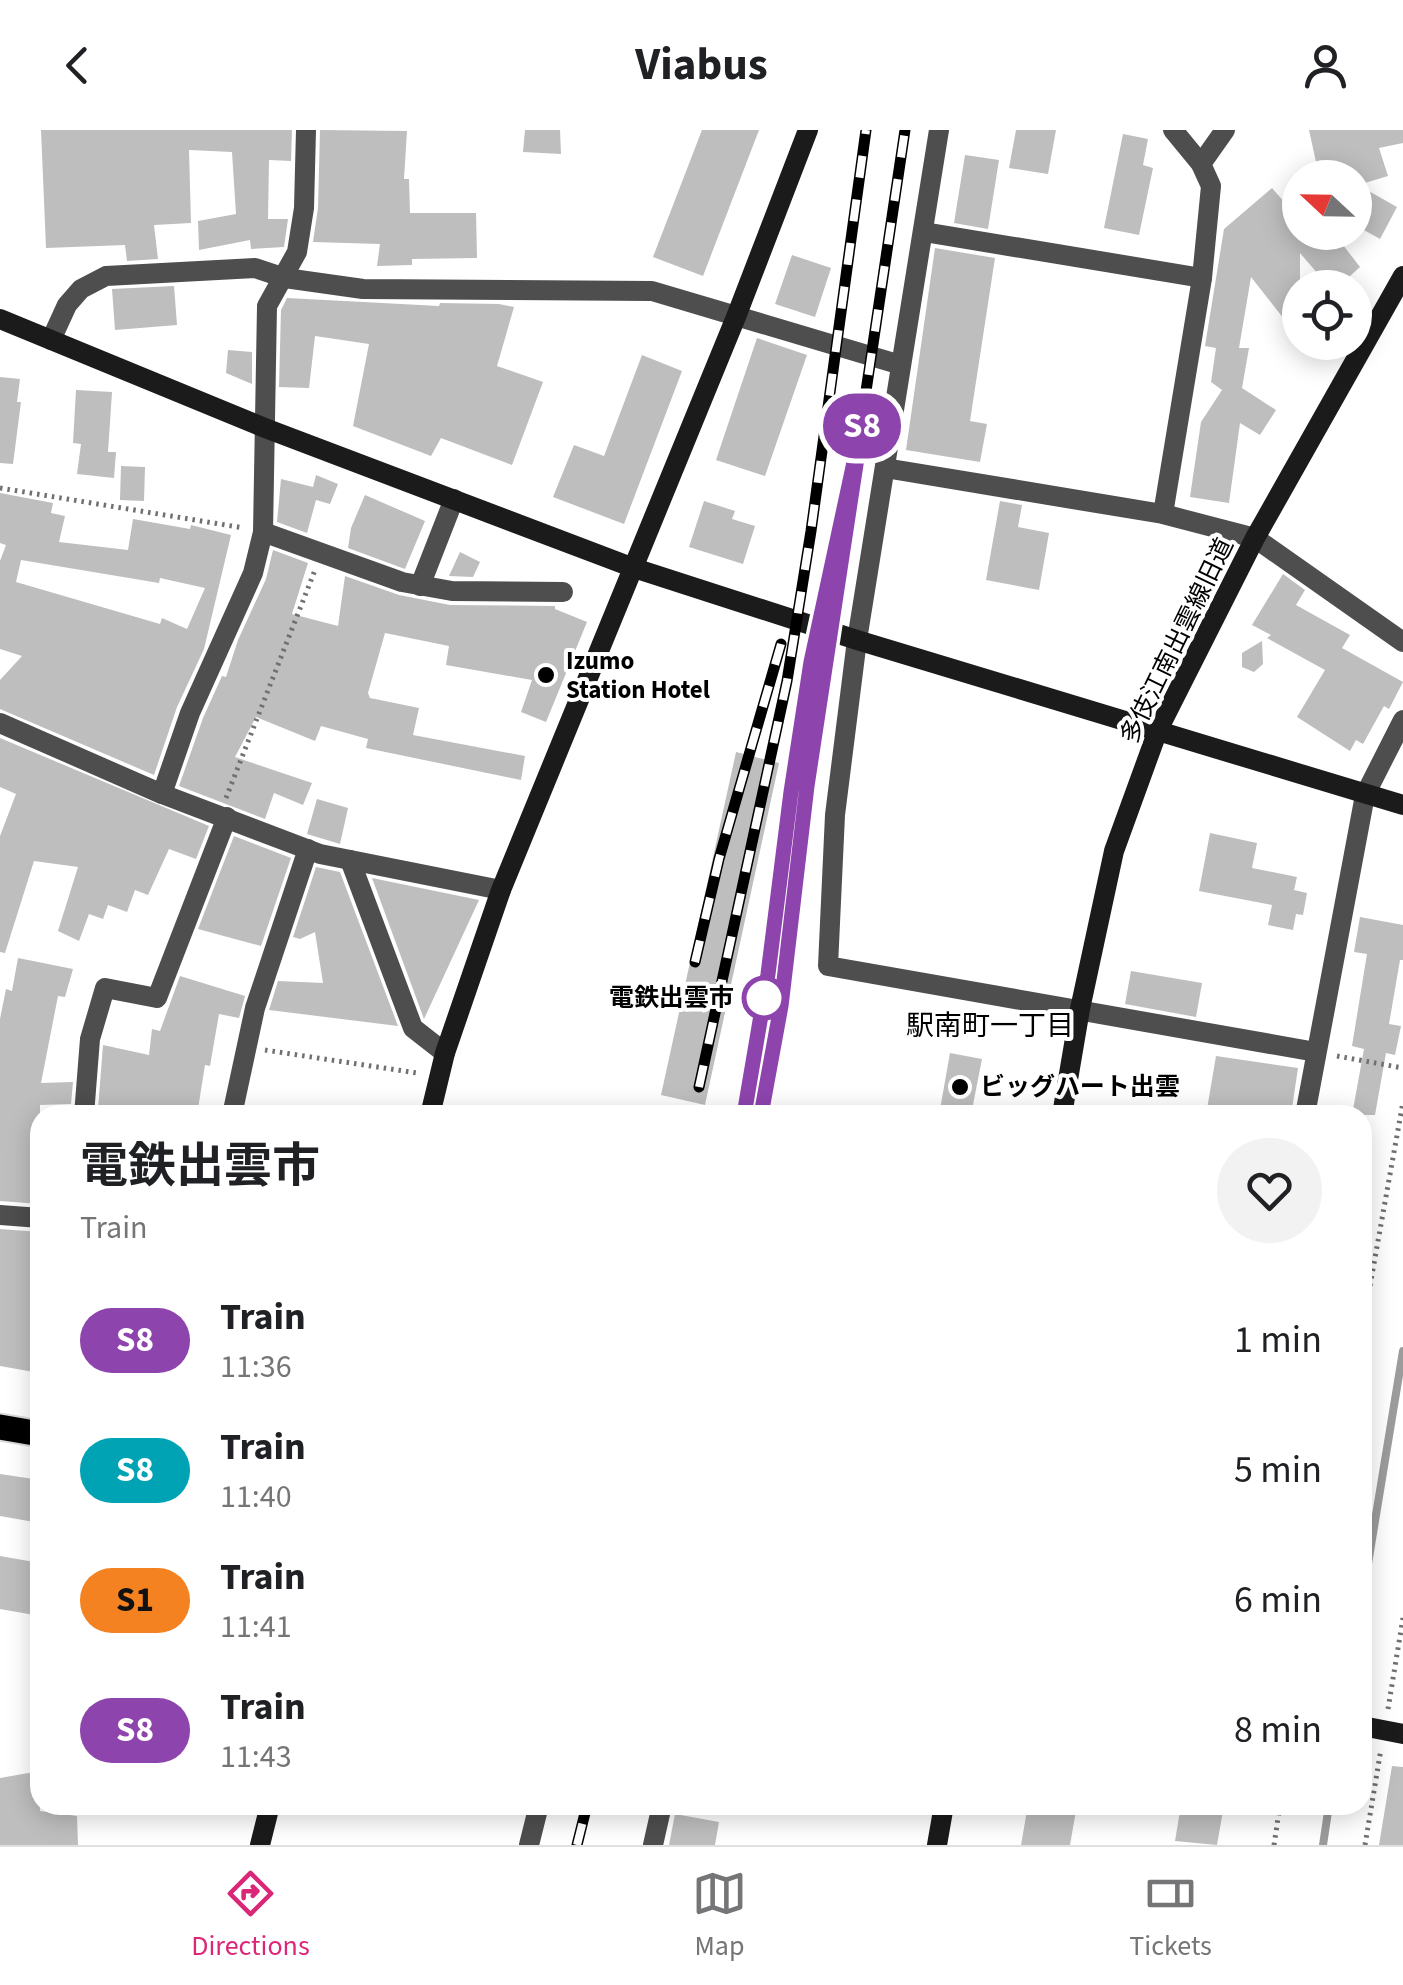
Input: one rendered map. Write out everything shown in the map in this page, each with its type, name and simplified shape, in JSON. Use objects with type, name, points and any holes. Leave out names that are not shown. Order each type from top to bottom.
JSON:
[{"type":"main road","points":[[0,1427],[30,1432]]},
{"type":"street","points":[[162,794],[190,713],[253,572],[263,532],[267,306],[297,252],[304,208],[306,130]]},
{"type":"street","points":[[432,1105],[444,1053],[500,890],[736,318],[808,130]]},
{"type":"street","points":[[939,130],[857,640],[836,816],[828,966],[1316,1052]]},
{"type":"street","points":[[1163,514],[1202,278],[1212,186],[1201,164],[1173,130]]},
{"type":"street","points":[[1201,164],[1226,130]]},
{"type":"street","points":[[924,232],[1202,278]]},
{"type":"street","points":[[51,340],[67,305],[80,289],[106,276],[254,268],[285,278],[362,289],[652,291],[901,365]]},
{"type":"street","name":"多伎江南出雲線旧道","points":[[1064,1105],[1114,850],[1158,730],[1255,538],[1403,276]]},
{"type":"street","points":[[0,318],[265,428],[634,568],[1403,806]]},
{"type":"street","points":[[884,468],[1163,514],[1255,538],[1403,642]]},
{"type":"street","points":[[420,586],[454,499]]},
{"type":"street","points":[[263,532],[420,586],[452,592],[563,592]]},
{"type":"street","points":[[1307,1105],[1366,795],[1403,720]]},
{"type":"street","points":[[0,724],[162,794],[308,849],[500,890]]},
{"type":"street","points":[[85,1105],[90,1038],[104,988],[157,998],[223,816]]},
{"type":"street","points":[[234,1105],[255,1008],[308,849]]},
{"type":"street","points":[[350,860],[413,1028],[444,1053]]},
{"type":"street","points":[[0,1215],[30,1217]]},
{"type":"street","points":[[260,1845],[268,1815]]},
{"type":"street","points":[[529,1845],[536,1815]]},
{"type":"street","points":[[653,1845],[660,1815]]},
{"type":"street","points":[[937,1845],[942,1815]]},
{"type":"path","points":[[0,488],[263,532]]},
{"type":"path","points":[[223,816],[322,552]]},
{"type":"path","points":[[247,1047],[439,1076]]},
{"type":"path","points":[[1316,1052],[1403,1068]]},
{"type":"path","points":[[1372,1274],[1403,1102]]},
{"type":"path","points":[[1372,1791],[1403,1618]]},
{"type":"path","points":[[1274,1845],[1278,1815]]},
{"type":"path","points":[[1365,1845],[1369,1815]]},
{"type":"building","points":[[41,130],[292,130],[291,161],[269,160],[268,219],[288,219],[284,247],[251,249],[250,240],[199,250],[198,221],[236,214],[232,152],[189,150],[191,223],[154,225],[158,259],[127,261],[125,245],[46,248]]},
{"type":"building","points":[[320,130],[407,131],[404,179],[409,179],[410,213],[476,213],[477,258],[412,259],[412,265],[377,266],[380,244],[313,242]]},
{"type":"building","points":[[525,130],[560,130],[561,154],[523,152]]},
{"type":"building","points":[[702,130],[759,130],[703,276],[653,257]]},
{"type":"building","points":[[1016,130],[1056,130],[1048,174],[1009,168]]},
{"type":"building","points":[[1309,130],[1403,130],[1403,143],[1379,148],[1388,176],[1372,181],[1372,160],[1316,160]]},
{"type":"building","points":[[1123,134],[1148,139],[1143,165],[1153,168],[1139,235],[1104,228]]},
{"type":"building","points":[[965,155],[999,160],[988,229],[954,223]]},
{"type":"building","points":[[1272,188],[1282,199],[1282,250],[1347,250],[1360,267],[1315,270],[1300,253],[1300,270],[1282,270],[1282,316],[1251,277],[1239,348],[1249,348],[1242,388],[1276,410],[1260,435],[1240,423],[1229,503],[1190,497],[1201,422],[1222,390],[1211,382],[1216,348],[1205,346],[1224,229]]},
{"type":"building","points":[[1372,193],[1397,207],[1380,239],[1372,235]]},
{"type":"building","points":[[935,248],[995,258],[970,421],[987,424],[980,462],[906,450]]},
{"type":"building","points":[[792,255],[831,268],[815,317],[775,304]]},
{"type":"building","points":[[174,286],[177,325],[115,330],[112,289]]},
{"type":"building","points":[[287,298],[514,307],[497,366],[543,382],[512,465],[441,438],[431,456],[353,426],[369,344],[315,336],[309,388],[279,387],[281,310]]},
{"type":"building","points":[[757,338],[807,355],[765,476],[716,460]]},
{"type":"building","points":[[228,350],[252,352],[252,384],[226,373]]},
{"type":"building","points":[[642,355],[682,371],[624,524],[553,497],[574,445],[604,456]]},
{"type":"building","points":[[0,377],[20,379],[13,464],[0,463]]},
{"type":"building","points":[[76,390],[112,392],[108,452],[116,452],[114,478],[77,474],[81,444],[73,443]]},
{"type":"building","points":[[121,466],[145,467],[144,501],[120,500]]},
{"type":"building","points":[[316,475],[338,484],[330,504],[316,500],[307,533],[277,522],[281,479],[313,487]]},
{"type":"building","points":[[0,493],[53,503],[51,513],[65,516],[59,542],[128,550],[133,519],[190,529],[191,525],[231,535],[204,649],[177,707],[154,775],[0,709],[0,680],[22,656],[0,649],[0,561],[6,545],[0,543]],"holes":[[[21,560],[159,583],[160,578],[205,588],[187,629],[162,618],[160,624],[16,582]]]},
{"type":"building","points":[[365,495],[425,521],[405,569],[348,548],[351,528]]},
{"type":"building","points":[[704,501],[735,511],[732,519],[755,526],[743,564],[689,547]]},
{"type":"building","points":[[1000,501],[1022,505],[1018,527],[1049,533],[1039,590],[986,580]]},
{"type":"building","points":[[273,550],[308,563],[292,614],[338,626],[345,576],[399,595],[450,605],[555,606],[587,622],[546,722],[521,712],[532,680],[446,665],[449,646],[385,633],[368,693],[370,698],[419,708],[413,735],[525,756],[521,780],[366,748],[368,739],[321,726],[315,741],[256,717],[235,757],[312,783],[303,805],[274,793],[265,819],[179,786],[203,718],[222,676],[226,677],[266,579]]},
{"type":"building","points":[[460,552],[480,562],[473,577],[449,576]]},
{"type":"building","points":[[1283,574],[1305,590],[1296,605],[1350,635],[1342,648],[1403,682],[1363,744],[1356,740],[1350,751],[1297,717],[1325,670],[1267,638],[1271,635],[1252,625]]},
{"type":"building","points":[[1262,641],[1263,664],[1254,672],[1242,667],[1242,653]]},
{"type":"building","points":[[0,738],[209,826],[196,859],[169,849],[148,895],[135,890],[127,912],[108,905],[103,919],[89,914],[79,941],[58,931],[78,867],[34,861],[5,953],[0,952],[0,836],[16,794],[0,787]]},
{"type":"building","points":[[736,752],[779,763],[705,1105],[661,1095]]},
{"type":"building","points":[[317,799],[348,808],[340,844],[307,834]]},
{"type":"building","points":[[1210,833],[1257,843],[1252,868],[1297,877],[1294,890],[1307,893],[1303,915],[1296,914],[1293,930],[1268,925],[1272,905],[1199,891]]},
{"type":"building","points":[[234,836],[291,858],[261,946],[198,929]]},
{"type":"building","points":[[316,867],[340,872],[398,1026],[269,1010],[278,981],[323,983],[315,932],[300,939],[293,937]]},
{"type":"building","points":[[372,878],[479,900],[424,1019]]},
{"type":"building","points":[[1360,917],[1403,925],[1403,960],[1389,1024],[1401,1026],[1395,1055],[1386,1053],[1375,1115],[1372,1105],[1354,1105],[1364,1049],[1352,1046],[1367,954],[1354,952]]},
{"type":"building","points":[[18,958],[73,969],[65,997],[58,996],[41,1083],[73,1082],[71,1104],[30,1105],[30,1203],[0,1201],[0,1019],[6,989],[12,991]]},
{"type":"building","points":[[1131,971],[1202,983],[1196,1017],[1125,1004]]},
{"type":"building","points":[[180,976],[245,996],[239,1018],[219,1014],[199,1105],[98,1105],[103,1045],[149,1055],[152,1029],[160,1031]]},
{"type":"building","name":"ビッグハート出雲","points":[[950,1053],[982,1059],[973,1105],[941,1105]]},
{"type":"building","points":[[1216,1056],[1298,1068],[1292,1105],[1208,1105]]},
{"type":"building","points":[[0,1229],[30,1231],[30,1371],[0,1366]]},
{"type":"building","points":[[0,1474],[30,1478],[30,1521],[0,1516]]},
{"type":"building","points":[[0,1556],[30,1561],[30,1614],[0,1609]]},
{"type":"building","points":[[1392,1766],[1403,1767],[1403,1845],[1379,1845]]},
{"type":"building","points":[[30,1773],[30,1815],[77,1816],[78,1845],[0,1845],[0,1778]]},
{"type":"building","points":[[675,1815],[719,1822],[715,1845],[669,1845]]},
{"type":"building","points":[[1026,1815],[1075,1815],[1070,1845],[1021,1845]]},
{"type":"building","points":[[1179,1815],[1222,1815],[1217,1845],[1175,1841]]},
{"type":"waterway","points":[[1372,1539],[1403,1351]]},
{"type":"waterway","points":[[1323,1845],[1328,1815]]},
{"type":"railway","points":[[699,1087],[787,681],[866,130]]},
{"type":"railway","points":[[763,1105],[781,1006],[807,786],[905,130]]},
{"type":"railway","points":[[695,962],[719,859],[781,644]]},
{"type":"railway","points":[[746,1105],[769,974],[781,873]]},
{"type":"railway","points":[[577,1845],[584,1815]]},
{"type":"train","name":"S8","points":[[746,1105],[811,662],[862,425],[807,786],[781,1006],[763,1105]]},
{"type":"place","name":"Izumo Station Hotel","points":[[546,675]]},
{"type":"place","name":"電鉄出雲市","points":[[764,998]]},
{"type":"place","name":"ビッグハート出雲","points":[[960,1087]]},
{"type":"district","name":"駅南町一丁目","points":[[990,1026]]}]
